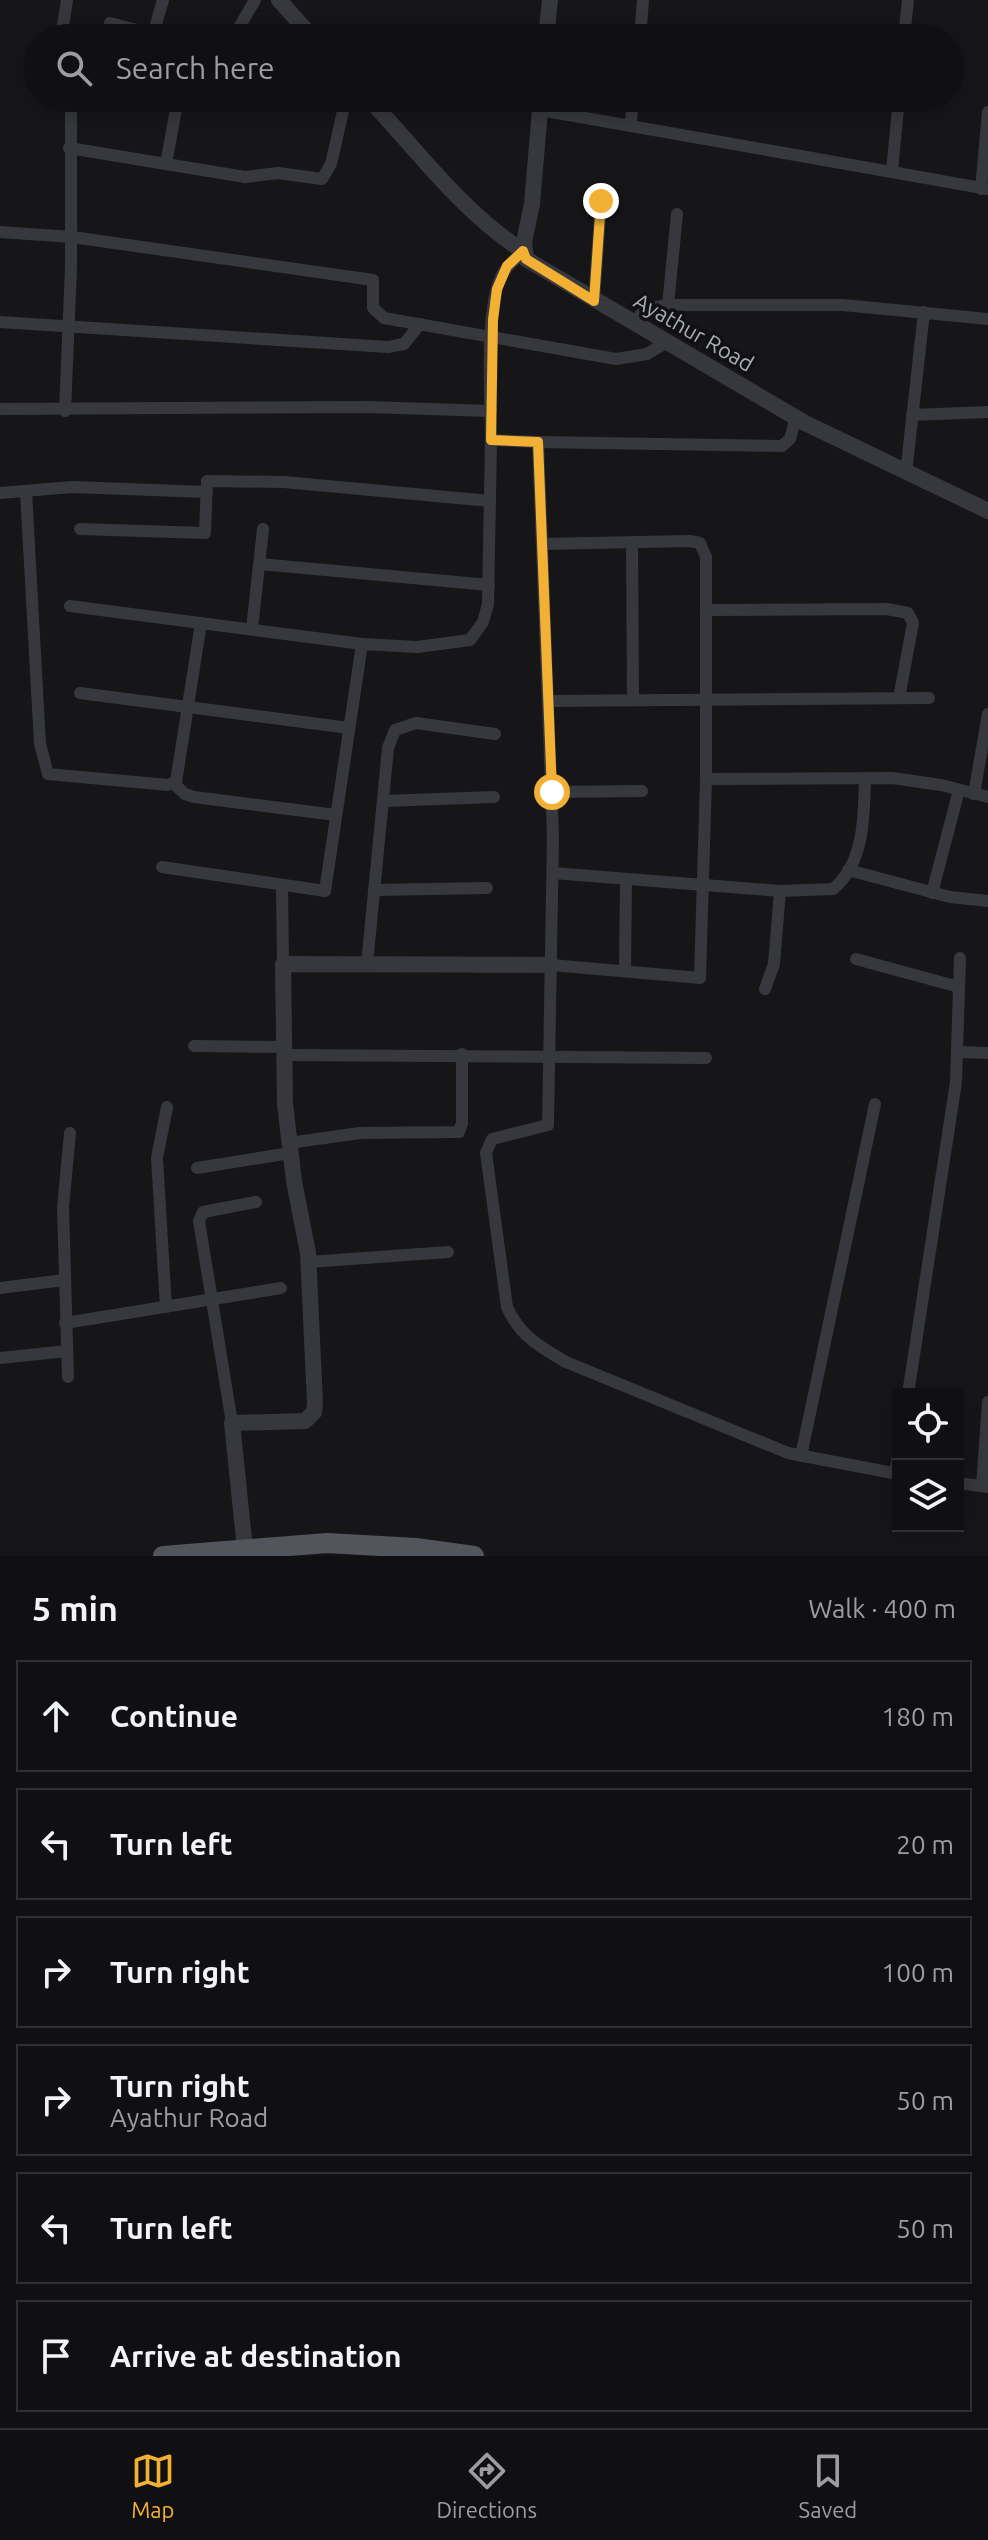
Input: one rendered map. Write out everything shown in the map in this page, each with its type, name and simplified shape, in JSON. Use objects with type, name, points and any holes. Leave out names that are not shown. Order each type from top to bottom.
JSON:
[{"type":"main road","points":[[163,1556],[327,1543],[416,1548],[474,1556]]},
{"type":"street","points":[[63,24],[67,0]]},
{"type":"street","points":[[156,24],[163,0]]},
{"type":"street","points":[[241,24],[255,0]]},
{"type":"street","points":[[279,0],[300,24]]},
{"type":"street","points":[[547,24],[550,0]]},
{"type":"street","points":[[643,0],[643,24]]},
{"type":"street","points":[[905,24],[908,0]]},
{"type":"street","points":[[65,411],[72,237],[70,112]]},
{"type":"street","points":[[166,164],[175,112]]},
{"type":"street","points":[[69,148],[251,178],[278,173],[322,179],[331,164],[343,112]]},
{"type":"street","name":"Ayathur Road","points":[[381,112],[489,226],[523,251],[526,259],[796,417],[988,511]]},
{"type":"street","points":[[70,606],[362,644],[417,647],[470,640],[483,622],[489,585],[494,304],[501,276],[523,251],[540,112]]},
{"type":"street","points":[[573,112],[630,126],[985,189],[988,112]]},
{"type":"street","points":[[630,126],[632,112]]},
{"type":"street","points":[[892,171],[898,112]]},
{"type":"street","points":[[594,301],[601,201]]},
{"type":"street","points":[[668,305],[677,214]]},
{"type":"street","points":[[0,232],[72,237],[373,280],[373,308],[378,313],[420,324],[616,359],[647,354],[667,342]]},
{"type":"street","points":[[634,323],[645,309],[668,305],[843,305],[988,319]]},
{"type":"street","points":[[906,473],[924,312]]},
{"type":"street","points":[[0,322],[388,347],[404,344],[420,324]]},
{"type":"street","points":[[0,409],[367,407],[491,411]]},
{"type":"street","points":[[912,415],[988,412]]},
{"type":"street","points":[[491,440],[782,446],[790,439],[796,417]]},
{"type":"street","points":[[538,442],[552,792],[548,1125],[492,1139],[486,1153],[507,1307],[516,1327],[532,1342],[566,1362],[737,1435],[801,1456],[892,1473]]},
{"type":"street","points":[[80,529],[205,533],[207,481],[251,480],[490,501]]},
{"type":"street","points":[[0,493],[72,487],[207,492]]},
{"type":"street","points":[[26,492],[43,764],[48,774],[173,783],[185,794],[194,797],[336,815]]},
{"type":"street","points":[[252,629],[263,529]]},
{"type":"street","points":[[632,542],[633,699]]},
{"type":"street","points":[[283,964],[551,965],[700,978],[706,779],[706,557],[700,543],[542,544]]},
{"type":"street","points":[[260,564],[489,585]]},
{"type":"street","points":[[706,610],[887,609],[908,613],[913,623],[899,698]]},
{"type":"street","points":[[173,783],[179,778],[201,623]]},
{"type":"street","points":[[162,867],[325,891],[362,644]]},
{"type":"street","points":[[80,693],[349,728]]},
{"type":"street","points":[[549,701],[929,698]]},
{"type":"street","points":[[974,794],[988,714]]},
{"type":"street","points":[[367,964],[388,748],[395,730],[416,723],[495,734]]},
{"type":"street","points":[[553,873],[780,891],[833,889],[848,870],[861,837],[865,778]]},
{"type":"street","points":[[706,779],[917,780],[988,797]]},
{"type":"street","points":[[932,893],[959,790]]},
{"type":"street","points":[[552,792],[642,791]]},
{"type":"street","points":[[383,801],[494,797]]},
{"type":"street","points":[[848,870],[932,893],[988,901]]},
{"type":"street","points":[[625,971],[626,879]]},
{"type":"street","points":[[232,1423],[305,1421],[314,1412],[309,1262],[289,1148],[284,1051],[282,885]]},
{"type":"street","points":[[374,890],[487,888]]},
{"type":"street","points":[[765,989],[774,964],[780,891]]},
{"type":"street","points":[[909,1388],[948,1138],[958,1052],[960,958]]},
{"type":"street","points":[[856,959],[959,987]]},
{"type":"street","points":[[194,1046],[284,1051],[706,1058]]},
{"type":"street","points":[[958,1052],[988,1053]]},
{"type":"street","points":[[197,1168],[360,1133],[459,1132],[462,1123],[462,1054]]},
{"type":"street","points":[[801,1456],[875,1104]]},
{"type":"street","points":[[166,1307],[157,1158],[167,1107]]},
{"type":"street","points":[[68,1377],[63,1207],[70,1133]]},
{"type":"street","points":[[245,1549],[232,1423],[200,1216],[210,1209],[256,1202]]},
{"type":"street","points":[[309,1262],[448,1252]]},
{"type":"street","points":[[0,1288],[64,1280]]},
{"type":"street","points":[[65,1323],[281,1288]]},
{"type":"street","points":[[0,1358],[67,1351]]},
{"type":"street","points":[[964,1484],[985,1487],[988,1402]]},
{"type":"route","points":[[552,792],[538,442],[491,440],[493,320],[501,276],[523,251],[526,259],[594,301],[601,201]]}]
